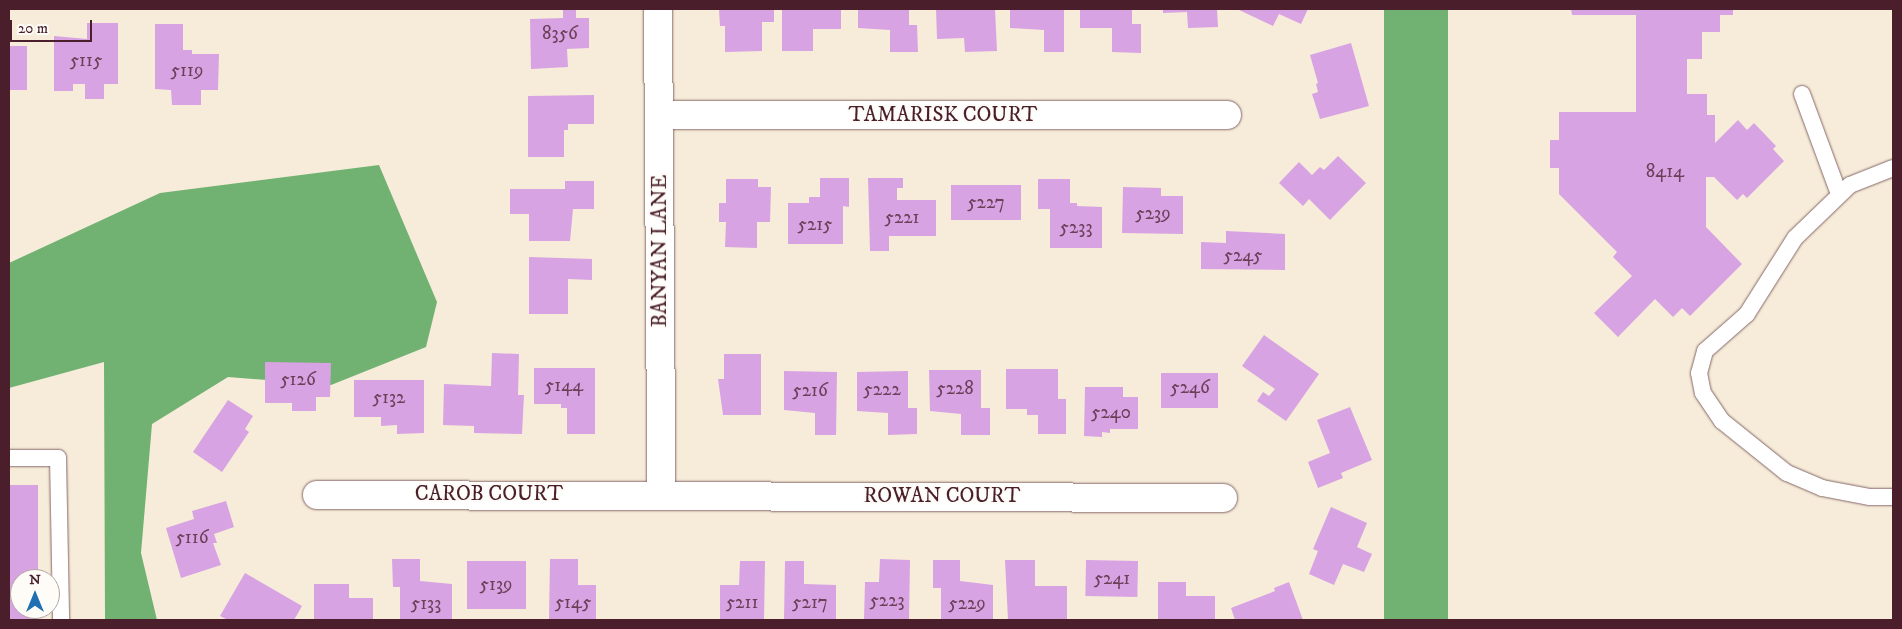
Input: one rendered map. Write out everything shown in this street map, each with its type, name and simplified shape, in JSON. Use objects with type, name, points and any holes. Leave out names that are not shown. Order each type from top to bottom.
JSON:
[{"type":"street","name":"BANYAN LANE","points":[[658,9],[661,494]]},
{"type":"street","name":"TAMARISK COURT","points":[[660,115],[1227,115]]},
{"type":"street","name":"CAROB COURT","points":[[317,495],[661,494]]},
{"type":"street","name":"ROWAN COURT","points":[[661,494],[1223,498]]},
{"type":"lane","points":[[1802,94],[1840,194]]},
{"type":"lane","points":[[1893,168],[1850,185],[1795,238],[1747,314],[1705,351],[1699,373],[1704,393],[1722,421],[1787,473],[1822,488],[1870,497],[1893,497]]},
{"type":"lane","points":[[9,458],[58,458],[61,620]]},
{"type":"green space","points":[[1384,9],[1448,9],[1448,620],[1384,620]]},
{"type":"green space","points":[[379,165],[437,302],[426,347],[331,385],[228,377],[152,424],[141,553],[157,620],[105,620],[104,362],[9,388],[9,263],[160,193]]},
{"type":"building","points":[[563,9],[576,9],[576,18],[589,18],[589,48],[567,49],[568,67],[531,69],[530,19],[563,18]]},
{"type":"building","points":[[719,9],[774,9],[774,22],[762,22],[762,51],[725,52],[725,26],[720,26]]},
{"type":"building","points":[[782,9],[841,9],[841,29],[813,29],[813,51],[782,51]]},
{"type":"building","points":[[858,9],[909,9],[909,25],[917,25],[918,52],[890,52],[890,30],[858,28]]},
{"type":"building","points":[[936,9],[995,9],[997,51],[965,52],[964,38],[937,39]]},
{"type":"building","points":[[1010,9],[1064,9],[1064,52],[1044,52],[1044,30],[1010,28]]},
{"type":"building","points":[[1080,9],[1132,9],[1132,24],[1141,24],[1141,53],[1112,52],[1112,28],[1080,28]]},
{"type":"building","points":[[1163,9],[1217,9],[1218,27],[1188,28],[1187,12],[1163,13]]},
{"type":"building","points":[[1237,9],[1308,9],[1301,24],[1279,14],[1273,26]]},
{"type":"building","points":[[1571,9],[1733,9],[1733,15],[1720,15],[1720,32],[1702,32],[1702,59],[1687,59],[1687,94],[1707,94],[1707,115],[1715,115],[1715,143],[1738,120],[1747,130],[1754,123],[1776,146],[1773,149],[1784,161],[1747,198],[1743,194],[1737,200],[1714,177],[1706,177],[1706,227],[1742,264],[1690,316],[1682,308],[1673,317],[1655,299],[1618,337],[1594,313],[1632,276],[1613,257],[1617,252],[1559,194],[1559,168],[1550,168],[1550,140],[1559,140],[1559,112],[1636,112],[1636,15],[1572,15]]},
{"type":"building","points":[[87,23],[118,23],[118,84],[104,84],[104,99],[85,99],[85,84],[73,84],[73,91],[54,91],[54,36],[87,39]]},
{"type":"building","points":[[155,24],[183,24],[183,50],[192,50],[192,54],[219,54],[218,90],[201,90],[201,105],[172,105],[171,90],[155,89]]},
{"type":"building","points":[[1351,43],[1369,106],[1320,119],[1312,94],[1318,92],[1316,84],[1318,83],[1310,55]]},
{"type":"building","points":[[9,46],[27,46],[27,90],[9,90]]},
{"type":"building","points":[[594,95],[594,124],[568,124],[568,130],[564,130],[564,157],[528,157],[528,96]]},
{"type":"building","points":[[1338,156],[1366,183],[1330,220],[1309,199],[1303,206],[1279,183],[1299,162],[1312,175],[1320,167],[1324,170]]},
{"type":"building","points":[[820,178],[849,178],[849,207],[843,206],[843,244],[788,244],[788,203],[809,203],[809,197],[820,197]]},
{"type":"building","points":[[868,178],[903,178],[903,188],[897,188],[897,200],[936,200],[936,236],[889,236],[889,251],[870,251]]},
{"type":"building","points":[[726,179],[758,179],[758,187],[771,187],[770,222],[757,222],[757,248],[725,247],[726,222],[719,222],[719,203],[726,203]]},
{"type":"building","points":[[1038,179],[1070,179],[1070,203],[1077,203],[1077,206],[1102,207],[1102,248],[1050,248],[1050,209],[1038,209]]},
{"type":"building","points":[[565,181],[594,181],[594,209],[573,209],[570,241],[529,241],[529,214],[510,214],[510,189],[565,189]]},
{"type":"building","points":[[951,185],[1021,185],[1021,220],[951,220]]},
{"type":"building","points":[[1123,187],[1161,188],[1161,196],[1183,196],[1183,234],[1122,233]]},
{"type":"building","points":[[1226,231],[1285,234],[1285,270],[1201,269],[1201,242],[1226,243]]},
{"type":"building","points":[[529,257],[592,259],[592,280],[568,279],[568,314],[529,314]]},
{"type":"building","points":[[1264,335],[1319,374],[1286,421],[1257,401],[1263,392],[1269,396],[1275,389],[1242,366]]},
{"type":"building","points":[[492,353],[519,354],[518,395],[524,395],[522,434],[474,433],[474,426],[443,425],[444,384],[491,386]]},
{"type":"building","points":[[724,354],[761,354],[761,415],[723,415],[718,379],[724,379]]},
{"type":"building","points":[[265,362],[331,363],[330,397],[316,397],[316,411],[292,411],[292,403],[265,403]]},
{"type":"building","points":[[534,368],[595,368],[595,434],[567,434],[567,408],[561,408],[561,404],[534,404]]},
{"type":"building","points":[[1006,369],[1058,369],[1058,399],[1066,399],[1066,434],[1038,434],[1038,415],[1027,415],[1027,409],[1006,409]]},
{"type":"building","points":[[929,370],[981,370],[981,408],[990,408],[990,435],[961,435],[961,414],[930,411]]},
{"type":"building","points":[[784,371],[837,372],[836,435],[815,435],[815,413],[784,410]]},
{"type":"building","points":[[908,371],[908,408],[917,408],[917,434],[888,435],[888,413],[857,411],[857,372]]},
{"type":"building","points":[[1161,373],[1218,373],[1218,408],[1161,408]]},
{"type":"building","points":[[354,380],[424,380],[424,433],[397,434],[397,425],[381,426],[381,417],[354,417]]},
{"type":"building","points":[[1085,387],[1123,387],[1123,397],[1138,397],[1138,429],[1110,429],[1110,433],[1102,432],[1102,437],[1084,436]]},
{"type":"building","points":[[228,400],[253,416],[245,429],[249,432],[222,472],[193,452]]},
{"type":"building","points":[[1350,407],[1372,460],[1341,473],[1343,478],[1318,488],[1308,462],[1330,453],[1317,420]]},
{"type":"building","points":[[9,485],[38,485],[38,569],[10,569],[10,619],[37,620],[9,620]]},
{"type":"building","points":[[226,501],[234,527],[214,534],[217,543],[213,543],[221,565],[181,578],[166,528],[194,519],[192,511]]},
{"type":"building","points":[[1331,507],[1367,523],[1357,547],[1372,554],[1364,572],[1343,564],[1334,585],[1309,574],[1318,551],[1313,549]]},
{"type":"building","points":[[392,559],[420,559],[420,581],[452,584],[452,620],[400,620],[400,587],[393,587]]},
{"type":"building","points":[[550,559],[578,559],[578,585],[596,585],[596,620],[549,620]]},
{"type":"building","points":[[880,559],[910,560],[909,620],[864,620],[865,582],[879,582]]},
{"type":"building","points":[[933,560],[960,560],[960,581],[993,585],[993,620],[941,620],[941,588],[933,588]]},
{"type":"building","points":[[1005,560],[1035,560],[1035,586],[1067,586],[1067,620],[1008,620]]},
{"type":"building","points":[[1086,560],[1138,561],[1137,597],[1085,596]]},
{"type":"building","points":[[467,561],[526,561],[526,609],[467,609]]},
{"type":"building","points":[[740,561],[765,561],[764,620],[720,620],[720,585],[739,585]]},
{"type":"building","points":[[785,561],[804,561],[804,584],[836,585],[836,620],[784,620]]},
{"type":"building","points":[[245,573],[302,606],[294,620],[228,620],[220,616]]},
{"type":"building","points":[[1158,582],[1186,582],[1186,596],[1215,596],[1215,620],[1158,620]]},
{"type":"building","points":[[1289,582],[1303,620],[1235,620],[1231,608],[1275,591],[1274,588]]},
{"type":"building","points":[[314,584],[349,584],[349,598],[373,598],[373,620],[314,620]]}]
